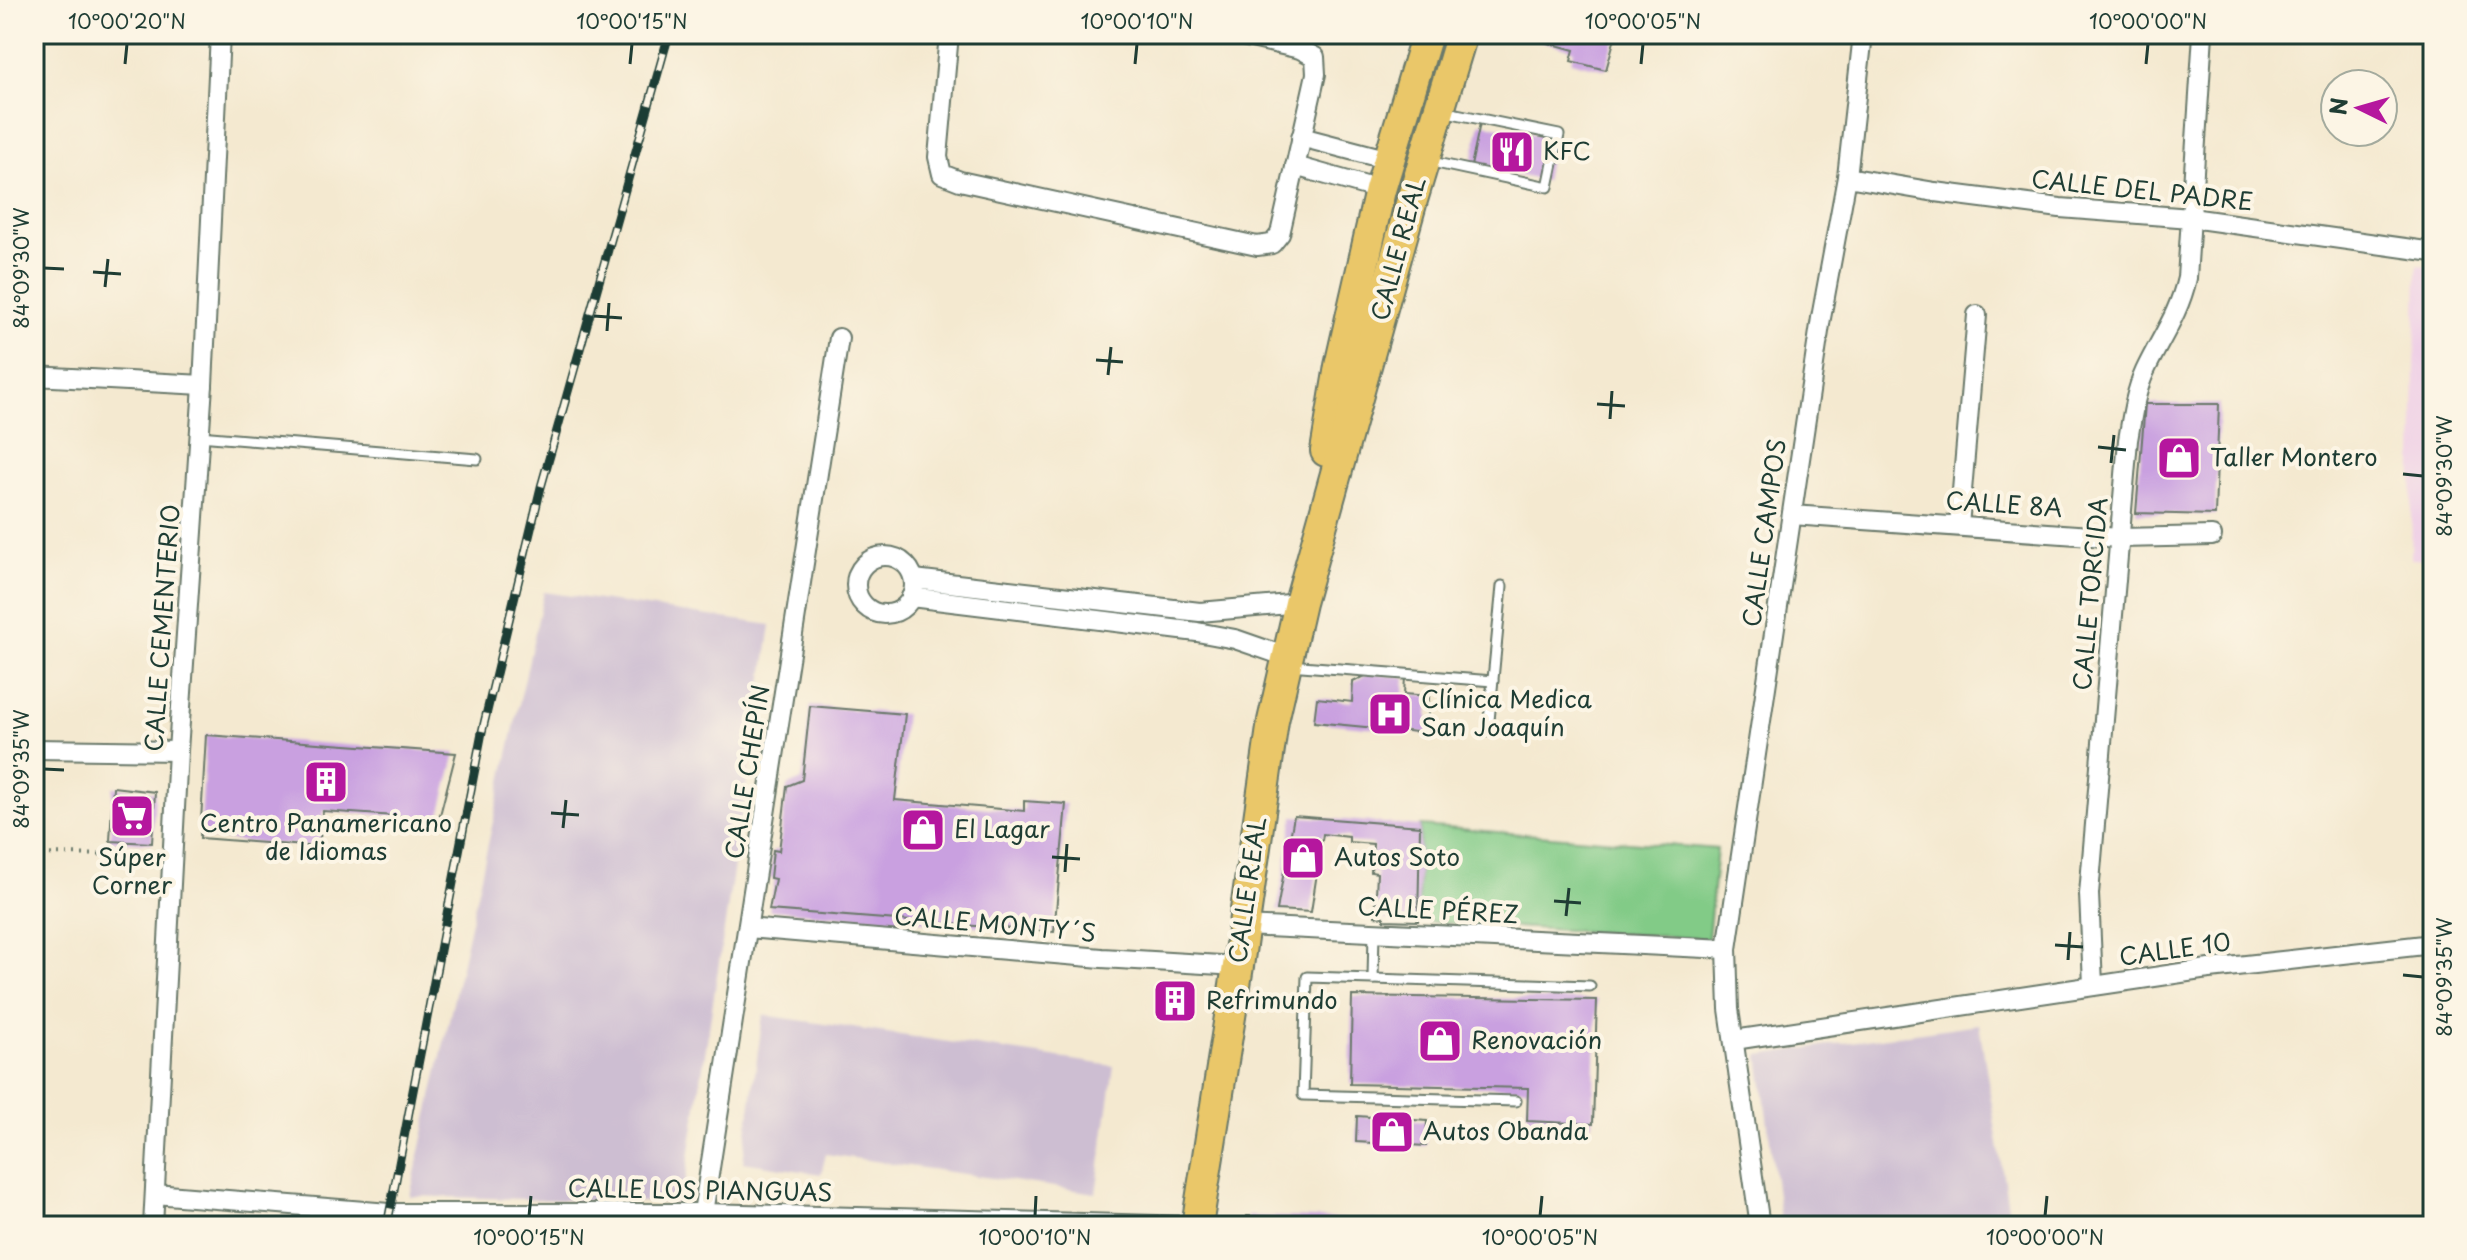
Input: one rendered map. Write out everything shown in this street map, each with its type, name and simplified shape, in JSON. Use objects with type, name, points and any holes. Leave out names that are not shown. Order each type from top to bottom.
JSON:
[{"type":"main road","name":"CALLE REAL","points":[[1300,603],[1340,366],[1380,190],[1427,34]]},
{"type":"main road","name":"CALLE REAL","points":[[1197,1226],[1266,763],[1286,661],[1423,161],[1462,34]]},
{"type":"street","name":"CALLE CEMENTERIO","points":[[153,1226],[178,751],[203,385],[220,34]]},
{"type":"street","points":[[949,34],[938,157],[942,174],[960,181],[1257,246],[1272,244],[1280,234],[1316,74],[1315,57],[1300,49],[1234,34]]},
{"type":"street","name":"CALLE CAMPOS","points":[[1760,1226],[1729,1009],[1727,949],[1821,318],[1847,177],[1863,34]]},
{"type":"street","name":"CALLE TORCIDA","points":[[2093,985],[2089,894],[2134,405],[2144,374],[2182,302],[2187,278],[2203,34]]},
{"type":"street","points":[[1301,137],[1389,160]]},
{"type":"street","points":[[1295,166],[1380,190]]},
{"type":"street","name":"CALLE DEL PADRE","points":[[1847,177],[2060,208],[2191,218],[2433,252]]},
{"type":"street","points":[[1959,526],[1977,315]]},
{"type":"street","name":"CALLE CHEPÍN","points":[[703,1213],[839,338]]},
{"type":"street","points":[[34,376],[203,385]]},
{"type":"street","name":"CALLE 8A","points":[[1792,515],[2120,538],[2212,536]]},
{"type":"street","points":[[1286,661],[1235,639],[1065,616],[913,588],[1067,596],[1200,612],[1300,603]]},
{"type":"street","points":[[1065,616],[1067,596]]},
{"type":"street","points":[[1197,632],[1200,612]]},
{"type":"street","points":[[34,749],[178,751]]},
{"type":"street","name":"CALLE PÉREZ","points":[[1243,926],[1727,949]]},
{"type":"street","name":"CALLE MONTY´S","points":[[748,928],[1102,958],[1238,966]]},
{"type":"street","name":"CALLE 10","points":[[1734,1040],[2093,985],[2433,944]]},
{"type":"street","name":"CALLE LOS PIANGUAS","points":[[155,1194],[376,1219],[703,1213],[760,1220],[1197,1226]]},
{"type":"lane","points":[[1423,161],[1548,187],[1559,135],[1439,111]]},
{"type":"lane","points":[[199,436],[477,459]]},
{"type":"lane","points":[[1488,731],[1502,586]]},
{"type":"lane","points":[[1286,661],[1493,681]]},
{"type":"lane","points":[[1373,979],[1374,932]]},
{"type":"lane","points":[[1516,1101],[1303,1095],[1307,977],[1590,986]]},
{"type":"path","points":[[34,854],[173,855]]},
{"type":"shaded area","points":[[2417,265],[2433,268],[2433,560],[2411,559]]},
{"type":"shaded area","points":[[544,592],[771,625],[682,1203],[410,1196]]},
{"type":"shaded area","points":[[763,1015],[1114,1066],[1096,1193],[826,1154],[821,1174],[743,1162]]},
{"type":"shaded area","points":[[1979,1024],[2011,1226],[1781,1226],[1759,1055]]},
{"type":"green space","points":[[1420,826],[1717,849],[1708,939],[1418,921]]},
{"type":"building","points":[[1517,34],[1616,34],[1606,70],[1571,61],[1574,50]]},
{"type":"building","name":"KFC","points":[[1480,123],[1553,138],[1545,181],[1471,166]]},
{"type":"building","name":"Taller Montero","points":[[2145,404],[2219,404],[2215,515],[2136,513]]},
{"type":"building","name":"Clínica Medica San Joaquín","points":[[1369,674],[1405,677],[1404,694],[1429,696],[1427,733],[1314,722],[1317,698],[1352,702],[1353,682]]},
{"type":"building","name":"El Lagar","points":[[810,706],[905,714],[895,800],[1024,811],[1024,801],[1066,804],[1054,932],[769,910],[775,879],[770,878],[773,850],[779,851],[787,786],[802,780]]},
{"type":"building","name":"Centro Panamericano de Idiomas","points":[[206,735],[456,753],[439,819],[323,811],[319,847],[200,838]]},
{"type":"building","name":"Súper Corner","points":[[113,787],[155,792],[152,843],[110,841]]},
{"type":"building","name":"Autos Soto","points":[[1294,816],[1420,826],[1418,921],[1384,920],[1384,917],[1375,916],[1377,873],[1371,872],[1373,844],[1349,842],[1349,837],[1323,834],[1311,912],[1277,910]]},
{"type":"building","name":"Refrimundo","points":[[1165,983],[1188,985],[1185,1019],[1162,1017]]},
{"type":"building","name":"Renovación","points":[[1352,996],[1597,1000],[1593,1124],[1527,1121],[1528,1088],[1350,1084]]},
{"type":"building","name":"Autos Obanda","points":[[1357,1116],[1427,1121],[1426,1146],[1356,1142]]},
{"type":"building","points":[[1247,1216],[1377,1220],[1376,1226],[1247,1226]]},
{"type":"railway","points":[[387,1226],[482,732],[541,487],[669,34]]},
{"type":"place","name":"KFC","points":[[1512,152]]},
{"type":"place","name":"Taller Montero","points":[[2179,458]]},
{"type":"place","name":"Clínica Medica San Joaquín","points":[[1390,714]]},
{"type":"place","name":"Centro Panamericano de Idiomas","points":[[326,782]]},
{"type":"place","name":"Súper Corner","points":[[132,816]]},
{"type":"place","name":"El Lagar","points":[[923,830]]},
{"type":"place","name":"Autos Soto","points":[[1303,858]]},
{"type":"place","name":"Refrimundo","points":[[1175,1001]]},
{"type":"place","name":"Renovación","points":[[1440,1041]]},
{"type":"place","name":"Autos Obanda","points":[[1392,1132]]}]
